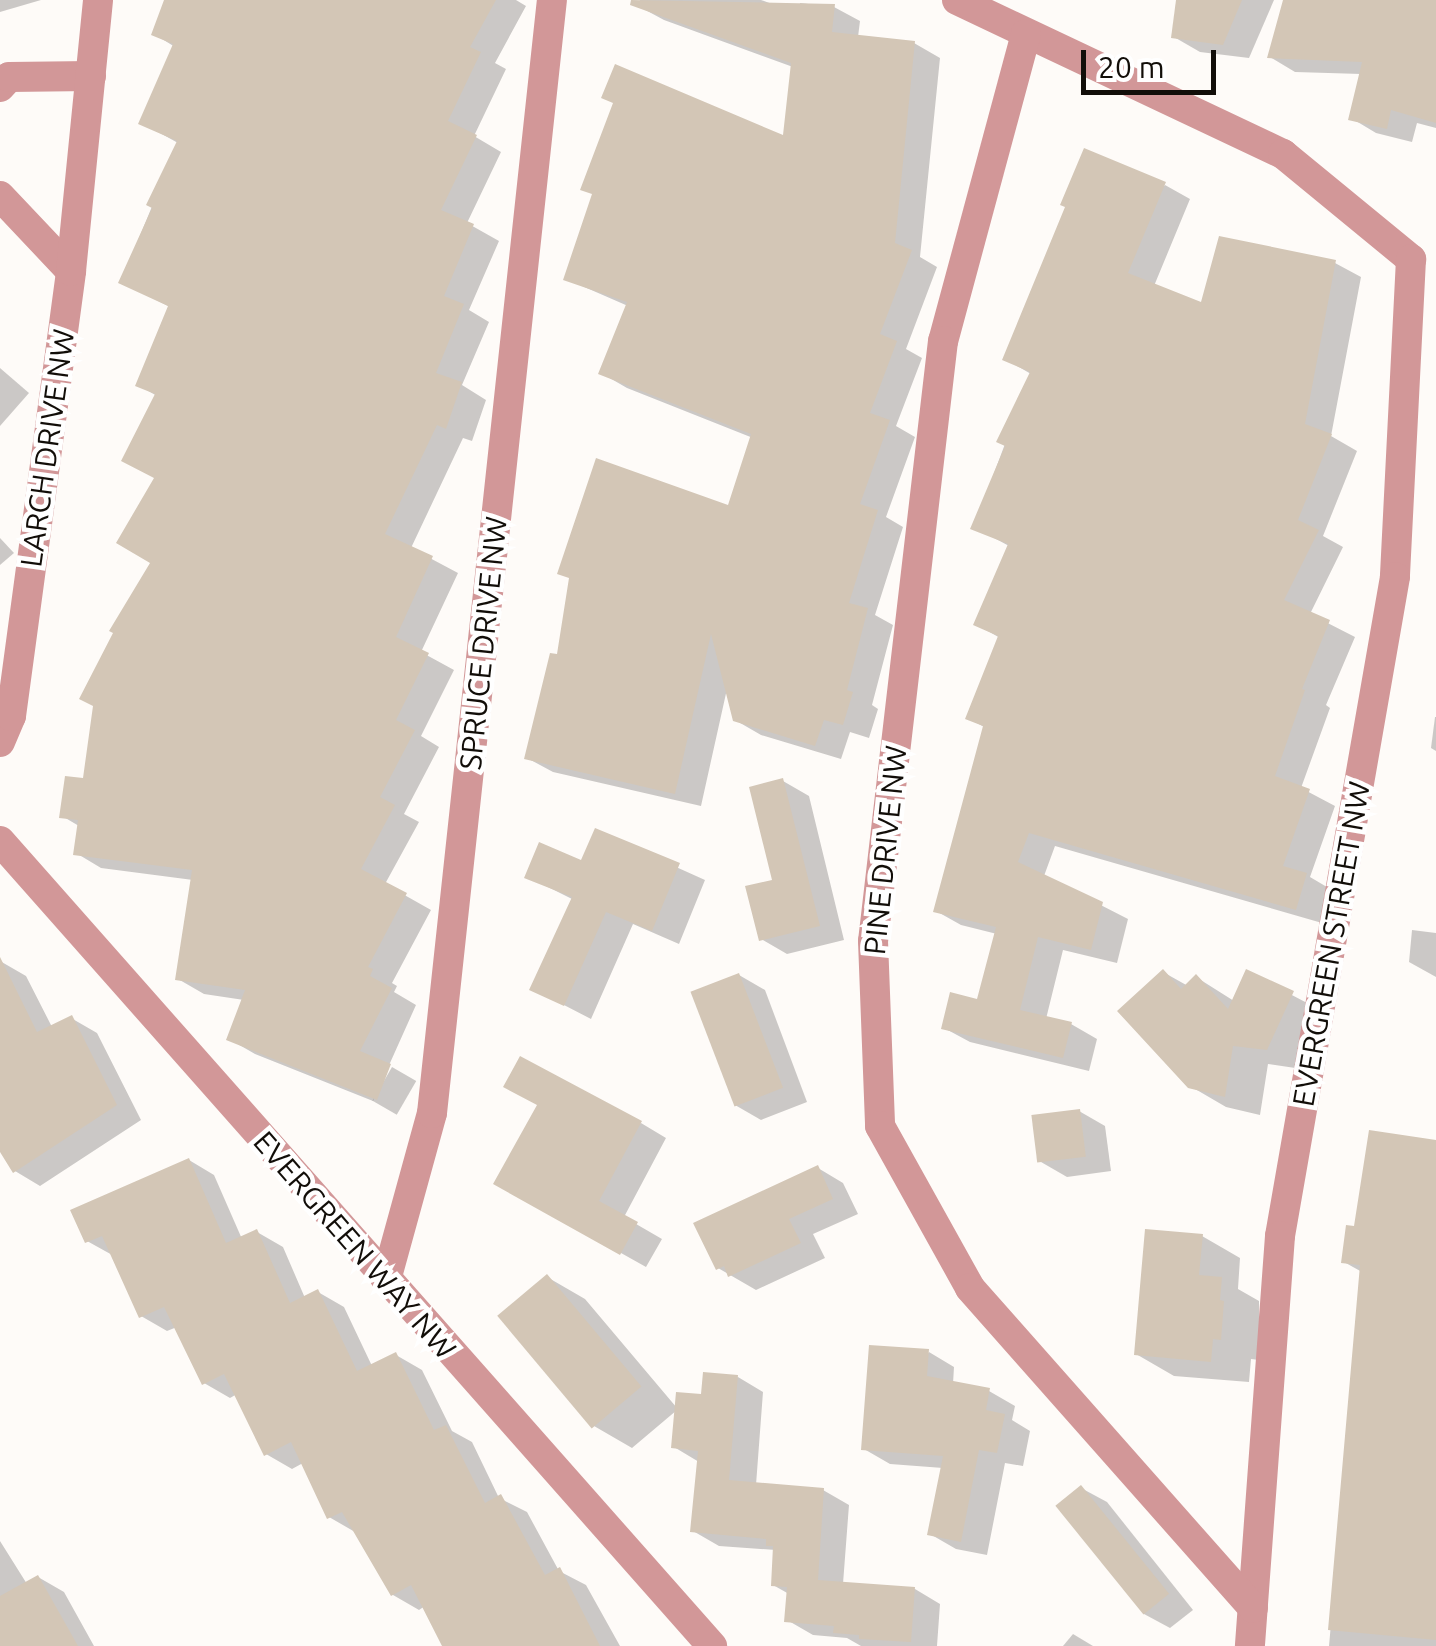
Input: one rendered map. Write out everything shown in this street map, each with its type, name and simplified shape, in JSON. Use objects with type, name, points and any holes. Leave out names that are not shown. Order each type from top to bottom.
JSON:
[{"type":"street","name":"LARCH DRIVE NW","points":[[0,742],[11,716],[71,272],[98,0]]},
{"type":"street","name":"SPRUCE DRIVE NW","points":[[386,1280],[432,1113],[552,0]]},
{"type":"street","points":[[957,0],[1026,34]]},
{"type":"street","name":"EVERGREEN STREET NW","points":[[1026,34],[1283,154],[1411,259],[1396,577],[1280,1236],[1250,1646]]},
{"type":"street","name":"PINE DRIVE NW","points":[[1026,34],[943,341],[872,941],[880,1126],[970,1288],[1253,1608]]},
{"type":"street","points":[[0,87],[10,77],[91,76]]},
{"type":"street","points":[[0,196],[71,272]]},
{"type":"street","name":"EVERGREEN WAY NW","points":[[0,842],[712,1646]]},
{"type":"building","points":[[164,0],[496,0],[470,47],[481,52],[448,121],[477,135],[441,210],[474,224],[444,296],[464,304],[436,373],[462,382],[446,429],[437,425],[385,534],[433,556],[396,637],[429,653],[396,720],[415,730],[380,797],[395,805],[361,869],[407,893],[368,967],[373,969],[370,976],[392,988],[360,1051],[391,1064],[377,1100],[226,1040],[245,990],[175,980],[192,870],[73,855],[78,820],[59,818],[65,776],[83,778],[93,706],[79,699],[113,633],[109,631],[150,563],[116,543],[154,478],[121,461],[155,394],[135,386],[168,306],[118,283],[152,208],[146,205],[177,141],[138,124],[173,44],[151,35]]},
{"type":"building","points":[[631,0],[835,4],[832,32],[915,41],[895,243],[912,250],[880,334],[897,341],[870,413],[890,420],[860,504],[878,510],[849,603],[868,608],[847,690],[853,692],[843,725],[824,720],[815,746],[733,721],[711,634],[675,794],[524,759],[550,653],[557,654],[569,578],[557,574],[596,458],[728,505],[751,434],[598,374],[627,302],[563,280],[592,194],[580,190],[613,103],[601,98],[615,64],[783,135],[791,63],[630,5]]},
{"type":"building","points":[[1176,0],[1242,0],[1223,45],[1171,38]]},
{"type":"building","points":[[1283,0],[1436,0],[1436,123],[1391,110],[1387,129],[1348,120],[1362,62],[1267,58]]},
{"type":"building","points":[[1084,148],[1166,182],[1128,273],[1201,302],[1219,236],[1336,260],[1305,424],[1332,434],[1298,520],[1319,530],[1284,600],[1330,620],[1302,689],[1305,690],[1275,776],[1310,789],[1283,866],[1307,873],[1296,910],[1029,833],[1018,862],[1103,902],[1091,950],[1038,937],[1020,1010],[1072,1022],[1063,1058],[941,1029],[950,992],[977,999],[996,927],[933,912],[983,726],[965,719],[998,636],[973,625],[1008,544],[970,529],[1005,446],[996,442],[1030,372],[1002,360],[1065,207],[1060,205]]},
{"type":"building","points":[[783,778],[820,926],[759,941],[745,886],[772,880],[749,787]]},
{"type":"building","points":[[595,828],[680,863],[652,931],[606,912],[564,1006],[529,990],[572,897],[524,878],[539,842],[581,860]]},
{"type":"building","points":[[0,957],[37,1032],[72,1015],[117,1105],[13,1173],[0,1152]]},
{"type":"building","points":[[1163,969],[1181,989],[1196,974],[1228,1009],[1246,969],[1294,991],[1267,1050],[1233,1046],[1225,1097],[1188,1088],[1117,1011]]},
{"type":"building","points":[[739,973],[783,1088],[735,1106],[690,992]]},
{"type":"building","points":[[520,1056],[642,1121],[599,1201],[638,1222],[620,1255],[493,1184],[537,1105],[503,1087]]},
{"type":"building","points":[[1080,1109],[1086,1157],[1037,1163],[1031,1115]]},
{"type":"building","points":[[1369,1130],[1436,1140],[1436,1640],[1328,1630],[1360,1265],[1341,1263],[1346,1225],[1354,1226]]},
{"type":"building","points":[[189,1158],[226,1243],[257,1229],[290,1303],[318,1289],[357,1371],[396,1352],[434,1430],[446,1425],[485,1503],[501,1494],[545,1575],[560,1567],[600,1646],[442,1646],[411,1585],[391,1596],[342,1512],[327,1519],[291,1442],[264,1456],[224,1374],[202,1385],[164,1307],[139,1318],[102,1236],[85,1243],[70,1210]]},
{"type":"building","points":[[818,1165],[833,1199],[789,1219],[801,1243],[728,1277],[724,1266],[716,1270],[693,1223]]},
{"type":"building","points":[[1145,1229],[1203,1234],[1199,1275],[1222,1277],[1220,1300],[1224,1301],[1221,1340],[1213,1339],[1211,1362],[1134,1355]]},
{"type":"building","points":[[547,1274],[641,1387],[592,1428],[497,1316]]},
{"type":"building","points":[[869,1345],[929,1349],[927,1376],[990,1388],[986,1410],[1005,1414],[997,1453],[979,1450],[961,1542],[927,1535],[943,1456],[861,1450]]},
{"type":"building","points":[[703,1372],[738,1375],[729,1480],[824,1488],[818,1580],[915,1587],[911,1642],[859,1639],[859,1635],[833,1633],[834,1626],[784,1622],[787,1587],[771,1586],[773,1546],[766,1546],[766,1539],[690,1532],[698,1451],[671,1448],[676,1392],[701,1394]]},
{"type":"building","points":[[1081,1485],[1169,1594],[1143,1615],[1055,1506]]},
{"type":"building","points":[[38,1575],[78,1646],[0,1646],[0,1596]]}]
